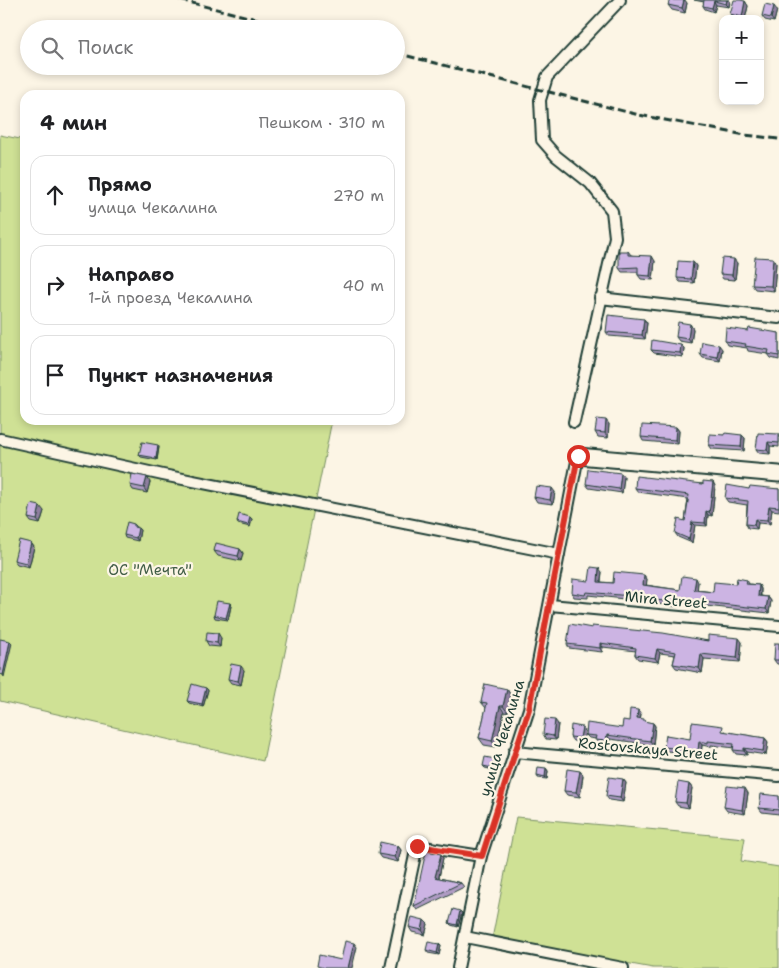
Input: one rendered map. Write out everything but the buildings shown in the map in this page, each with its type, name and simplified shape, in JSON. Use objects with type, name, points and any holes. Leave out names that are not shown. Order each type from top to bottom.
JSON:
[{"type":"street","points":[[574,422],[615,237],[612,211],[590,183],[556,156],[542,140],[540,95],[547,77],[620,0]]},
{"type":"street","points":[[600,298],[779,318]]},
{"type":"street","points":[[0,439],[163,475],[559,554]]},
{"type":"street","points":[[578,456],[779,474]]},
{"type":"street","name":"улица Чекалина","points":[[458,968],[482,856],[529,709],[578,456]]},
{"type":"street","name":"Mira Street","points":[[550,604],[779,626]]},
{"type":"street","name":"Rostovskaya Street","points":[[514,752],[779,776]]},
{"type":"street","points":[[391,968],[417,846],[482,856]]},
{"type":"street","points":[[465,937],[575,964],[623,968]]},
{"type":"green space","name":"ОС \"Мечта\"","points":[[0,135],[20,139],[20,425],[331,425],[263,761],[0,701]]},
{"type":"green space","points":[[516,817],[745,838],[741,861],[779,867],[779,968],[653,968],[492,939]]},
{"type":"railway","points":[[180,0],[261,20]]},
{"type":"railway","points":[[405,55],[639,115],[745,135],[779,139]]},
{"type":"route","points":[[417,846],[482,856],[529,709],[578,456]]}]
